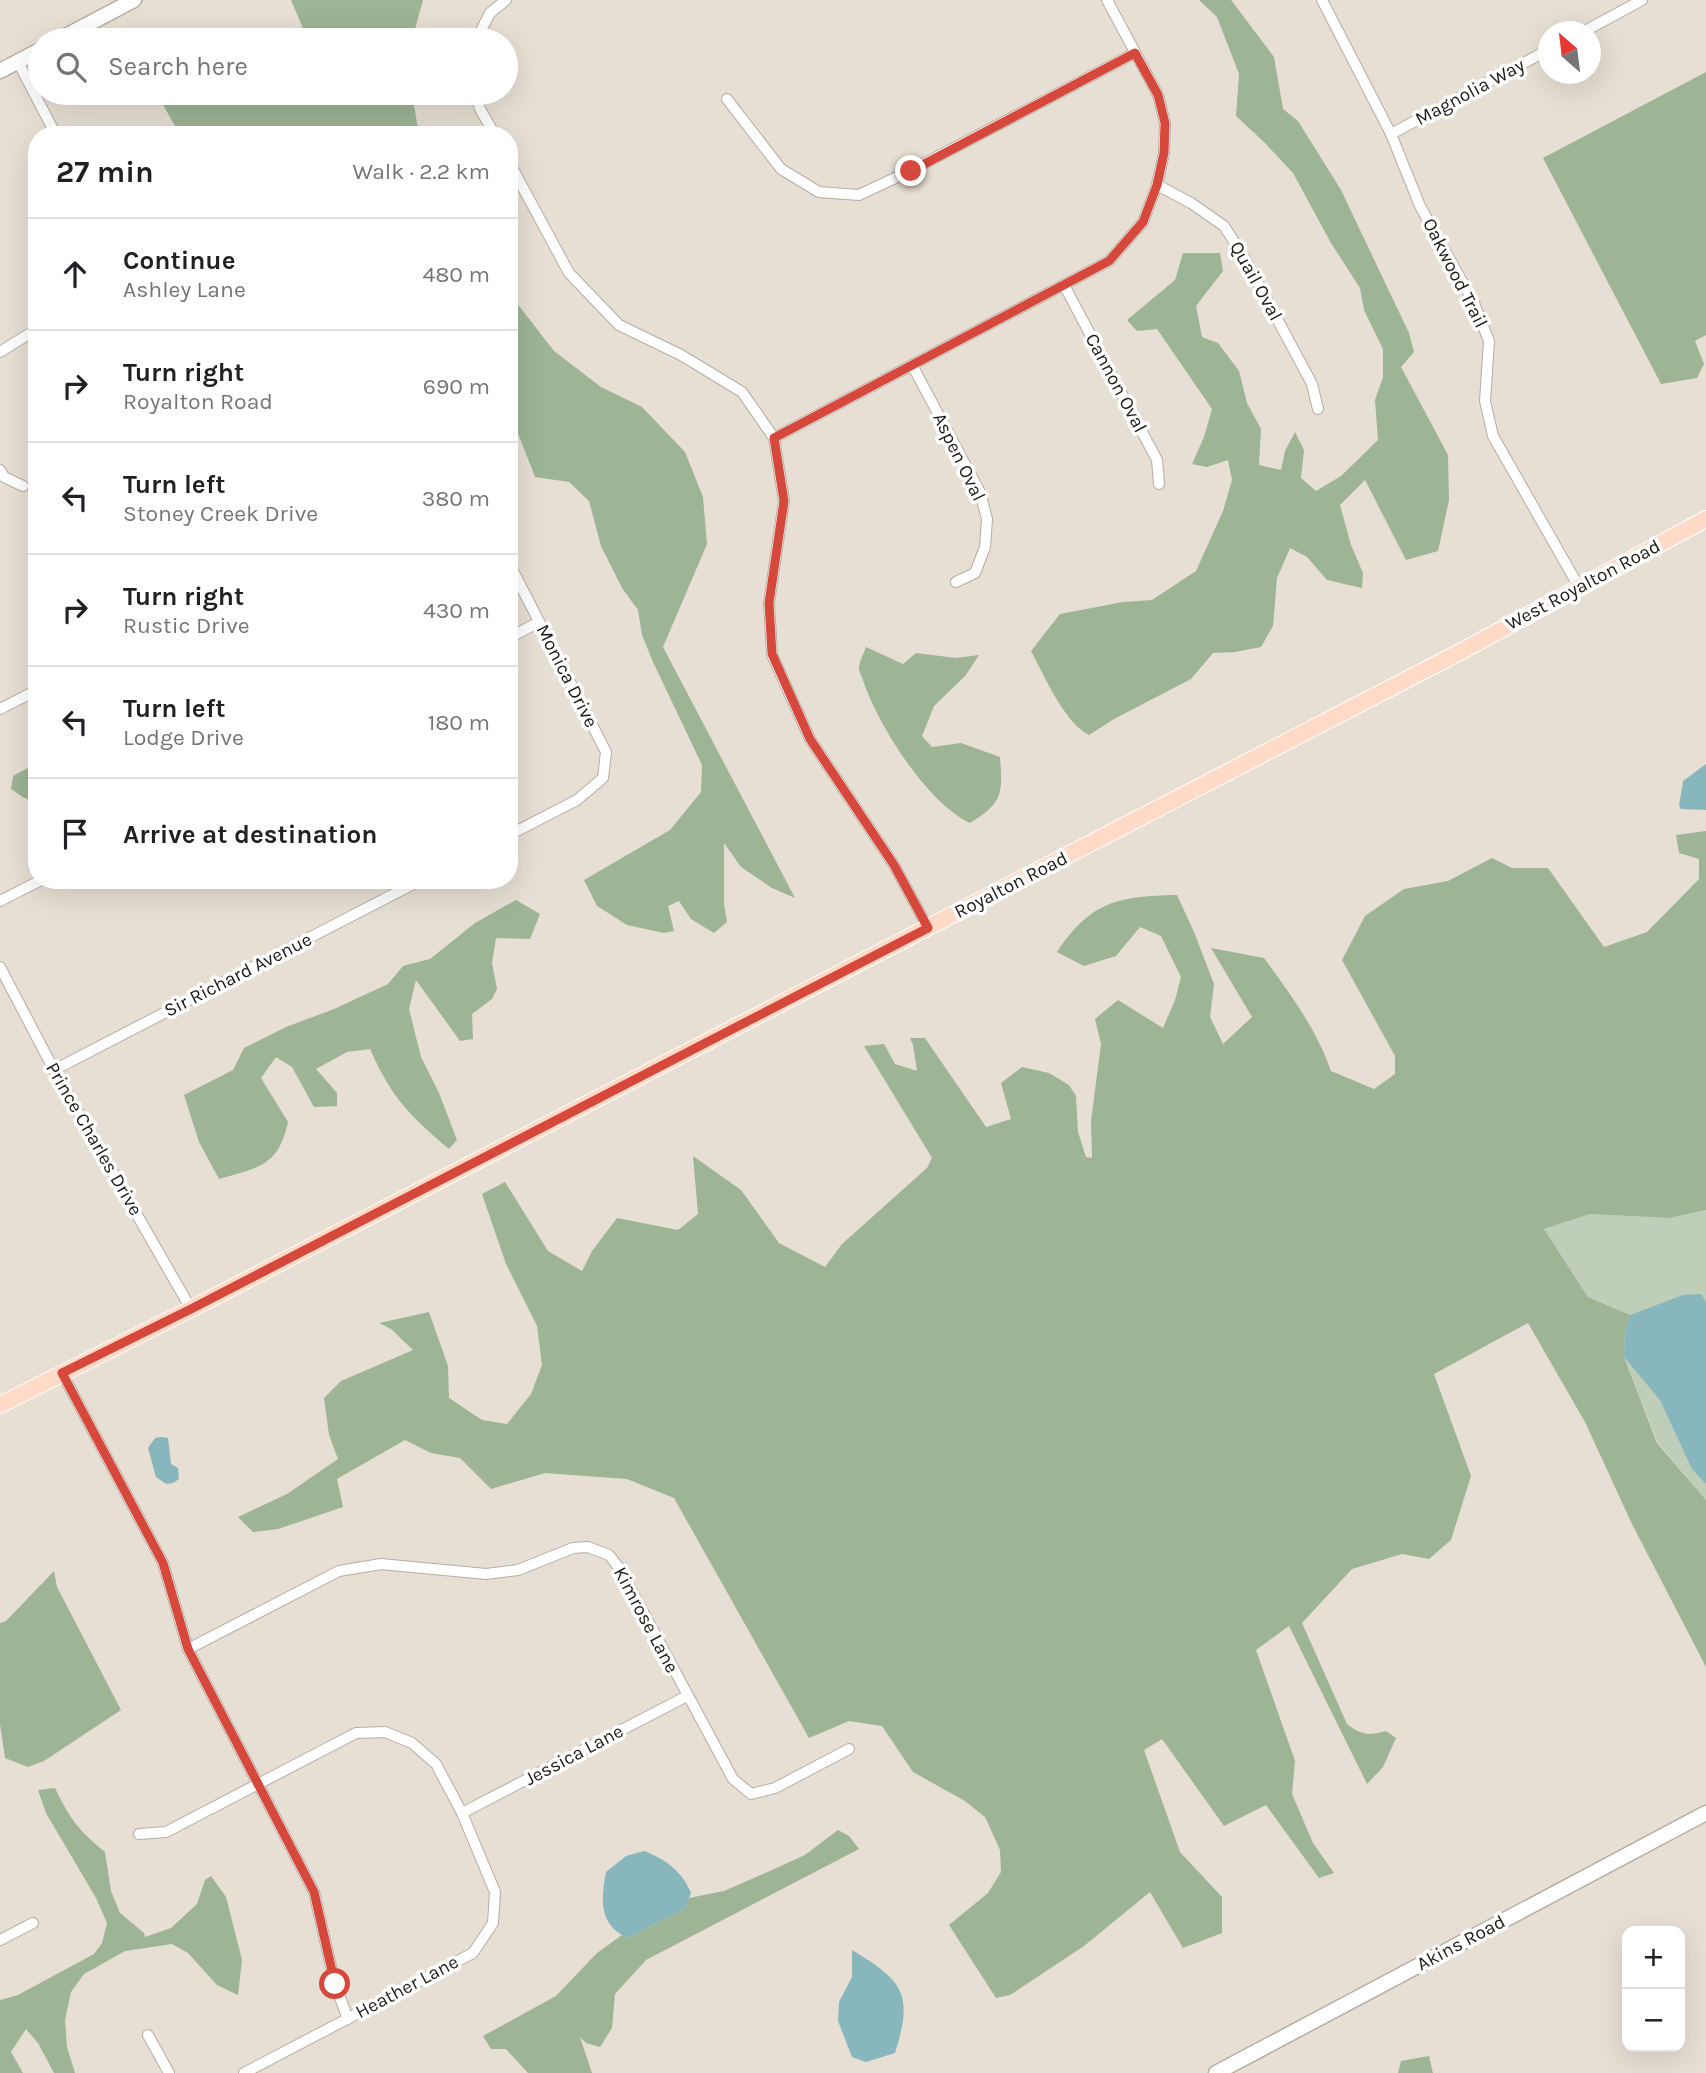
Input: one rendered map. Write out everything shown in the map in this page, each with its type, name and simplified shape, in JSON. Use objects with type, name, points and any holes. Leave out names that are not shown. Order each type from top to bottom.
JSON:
[{"type":"main road","name":"West Royalton Road","points":[[1461,652],[1706,519]]},
{"type":"main road","name":"Royalton Road","points":[[0,1405],[191,1309],[1461,652]]},
{"type":"street","points":[[81,28],[134,0]]},
{"type":"street","points":[[482,28],[490,13],[506,0]]},
{"type":"street","points":[[774,438],[1109,261],[1143,222],[1157,185],[1164,153],[1165,123],[1158,95],[1107,0]]},
{"type":"street","name":"Oakwood Trail","points":[[1322,0],[1391,134],[1420,206],[1474,303],[1489,341],[1485,401],[1493,436],[1579,587]]},
{"type":"street","points":[[1601,22],[1642,0]]},
{"type":"street","points":[[727,99],[781,169],[819,192],[859,195],[911,171],[1135,53]]},
{"type":"street","name":"Magnolia Way","points":[[1391,134],[1538,56]]},
{"type":"street","points":[[0,71],[28,57]]},
{"type":"street","points":[[18,62],[28,81]]},
{"type":"street","points":[[40,105],[51,126]]},
{"type":"street","points":[[479,105],[490,126]]},
{"type":"street","points":[[518,179],[569,273],[619,325],[681,355],[743,392],[774,438],[784,501],[769,603],[772,654],[810,739],[894,865],[928,928]]},
{"type":"street","name":"Quail Oval","points":[[1157,185],[1191,203],[1224,226],[1244,257],[1311,384],[1318,409]]},
{"type":"street","name":"Cannon Oval","points":[[1064,285],[1157,460],[1159,484]]},
{"type":"street","points":[[0,352],[28,335]]},
{"type":"street","name":"Aspen Oval","points":[[912,365],[980,492],[987,519],[985,547],[975,573],[956,582]]},
{"type":"street","points":[[0,470],[4,477],[23,486]]},
{"type":"street","name":"Monica Drive","points":[[518,581],[606,752],[603,778],[577,800],[518,830]]},
{"type":"street","points":[[518,633],[539,622]]},
{"type":"street","points":[[0,709],[28,695]]},
{"type":"street","points":[[0,901],[28,887]]},
{"type":"street","name":"Sir Richard Avenue","points":[[54,1070],[404,889]]},
{"type":"street","name":"Prince Charles Drive","points":[[0,967],[54,1070],[191,1309]]},
{"type":"street","points":[[62,1373],[163,1563],[188,1649],[314,1892],[335,1984],[348,2019]]},
{"type":"street","name":"Kimrose Lane","points":[[188,1649],[339,1571],[381,1564],[486,1574],[518,1570],[573,1548],[588,1547],[609,1555],[620,1569],[733,1779],[751,1794],[775,1788],[849,1749]]},
{"type":"street","name":"Jessica Lane","points":[[462,1813],[687,1696]]},
{"type":"street","name":"Heather Lane","points":[[139,1833],[166,1832],[356,1733],[385,1732],[412,1743],[436,1764],[462,1813],[495,1892],[493,1923],[473,1953],[244,2073]]},
{"type":"street","name":"Akins Road","points":[[1216,2073],[1706,1813]]},
{"type":"street","points":[[0,1940],[33,1923]]},
{"type":"street","points":[[148,2035],[169,2073]]},
{"type":"green space","points":[[291,0],[423,0],[415,28],[303,28]]},
{"type":"green space","points":[[1199,0],[1231,0],[1274,57],[1283,109],[1298,121],[1341,190],[1409,333],[1414,352],[1401,367],[1448,455],[1449,500],[1438,551],[1406,560],[1365,480],[1340,505],[1351,545],[1363,573],[1362,588],[1327,580],[1307,557],[1290,548],[1277,578],[1273,626],[1261,647],[1213,653],[1191,679],[1089,735],[1063,710],[1031,651],[1060,614],[1123,602],[1152,600],[1196,571],[1223,511],[1232,480],[1228,460],[1207,467],[1192,464],[1212,409],[1157,329],[1137,331],[1127,320],[1175,280],[1183,253],[1220,253],[1223,271],[1196,306],[1202,337],[1218,343],[1239,371],[1247,403],[1261,429],[1259,465],[1281,470],[1285,451],[1295,432],[1304,450],[1301,478],[1316,491],[1341,476],[1378,440],[1375,400],[1383,377],[1383,349],[1364,310],[1360,288],[1331,243],[1293,173],[1236,116],[1239,74],[1217,17]]},
{"type":"green space","points":[[1706,72],[1706,335],[1695,341],[1704,364],[1697,378],[1661,384],[1543,158]]},
{"type":"green space","points":[[163,105],[414,105],[418,126],[175,126]]},
{"type":"green space","points":[[518,305],[554,351],[601,387],[642,407],[685,452],[703,497],[707,544],[663,647],[795,898],[772,888],[741,867],[724,843],[724,904],[727,922],[714,933],[691,919],[679,901],[668,906],[674,931],[664,933],[627,925],[597,906],[584,880],[670,830],[701,792],[702,765],[653,662],[642,635],[638,610],[622,588],[601,546],[589,501],[569,482],[535,477],[518,433]]},
{"type":"green space","points":[[866,647],[903,664],[916,653],[956,658],[979,655],[965,676],[934,706],[922,736],[932,747],[961,743],[1000,757],[1001,781],[998,797],[989,810],[970,823],[937,799],[906,762],[893,741],[871,701],[859,668]]},
{"type":"green space","points":[[28,768],[28,799],[11,789],[13,776]]},
{"type":"green space","points":[[1706,831],[1706,1210],[1669,1218],[1590,1214],[1544,1229],[1588,1297],[1630,1315],[1625,1331],[1624,1357],[1657,1443],[1706,1500],[1706,1667],[1632,1524],[1585,1422],[1528,1323],[1434,1374],[1471,1476],[1451,1540],[1429,1559],[1402,1554],[1352,1569],[1302,1623],[1347,1724],[1369,1734],[1386,1731],[1396,1738],[1383,1767],[1367,1784],[1289,1626],[1256,1650],[1295,1761],[1292,1794],[1313,1843],[1334,1873],[1319,1878],[1266,1805],[1224,1826],[1162,1739],[1144,1750],[1180,1852],[1222,1897],[1222,1933],[1183,1948],[1150,1892],[1084,1946],[1010,1995],[996,1998],[949,1925],[988,1893],[1001,1872],[1000,1850],[985,1817],[965,1801],[913,1772],[882,1726],[849,1721],[809,1738],[674,1498],[627,1479],[545,1473],[491,1489],[460,1458],[431,1453],[405,1440],[337,1479],[343,1507],[278,1529],[253,1532],[238,1517],[287,1494],[338,1459],[329,1435],[324,1398],[341,1381],[413,1350],[391,1329],[379,1323],[429,1312],[448,1366],[449,1398],[482,1420],[507,1424],[531,1394],[542,1365],[537,1326],[506,1264],[482,1194],[505,1182],[548,1251],[582,1271],[592,1251],[617,1218],[678,1230],[698,1214],[693,1156],[741,1190],[779,1243],[825,1267],[842,1244],[927,1168],[932,1158],[864,1046],[884,1044],[895,1064],[917,1071],[910,1038],[925,1038],[986,1127],[1011,1119],[1001,1083],[1022,1067],[1049,1073],[1069,1085],[1076,1096],[1078,1132],[1086,1157],[1092,1158],[1091,1121],[1101,1044],[1095,1019],[1118,1000],[1163,1028],[1181,977],[1161,936],[1140,927],[1116,956],[1084,966],[1057,952],[1082,922],[1108,905],[1139,897],[1177,895],[1214,984],[1210,1017],[1223,1044],[1252,1017],[1211,948],[1264,958],[1310,1026],[1331,1071],[1374,1089],[1395,1074],[1395,1056],[1342,960],[1365,916],[1404,889],[1448,881],[1492,858],[1512,868],[1548,868],[1604,947],[1647,932],[1699,879],[1699,859],[1679,853],[1676,835]]},
{"type":"green space","points":[[516,900],[540,914],[530,939],[496,938],[492,963],[497,989],[492,999],[472,1014],[473,1039],[460,1041],[416,980],[409,1009],[421,1057],[439,1093],[457,1140],[449,1149],[402,1104],[370,1049],[347,1052],[316,1069],[337,1093],[337,1106],[314,1107],[292,1067],[276,1057],[261,1078],[288,1122],[279,1148],[272,1157],[256,1168],[219,1179],[199,1142],[184,1095],[233,1070],[244,1048],[286,1027],[388,984],[403,966],[430,959],[475,923]]},
{"type":"green space","points":[[1706,1210],[1706,1500],[1658,1443],[1624,1357],[1625,1331],[1630,1315],[1588,1297],[1544,1229],[1590,1214],[1669,1218]]},
{"type":"green space","points":[[54,1571],[57,1587],[121,1710],[44,1761],[28,1767],[5,1758],[0,1724],[0,1623],[6,1621]]},
{"type":"green space","points":[[55,1788],[76,1823],[105,1852],[111,1891],[120,1913],[144,1933],[145,1937],[171,1928],[197,1904],[205,1880],[211,1876],[226,1897],[242,1960],[238,1995],[217,1985],[188,1953],[172,1944],[125,1951],[84,1974],[71,1992],[65,2020],[67,2047],[75,2073],[54,2073],[38,2043],[26,2029],[11,2052],[23,2073],[0,2073],[0,2000],[18,1995],[94,1954],[102,1943],[107,1923],[96,1898],[46,1813],[38,1790]]},
{"type":"green space","points":[[838,1830],[849,1836],[859,1849],[646,1960],[615,1994],[612,2028],[600,2047],[586,2043],[580,2037],[592,2073],[528,2073],[506,2049],[491,2049],[483,2036],[556,1996],[597,1953],[622,1935],[628,1938],[685,1909],[689,1898],[724,1891],[805,1855]]},
{"type":"green space","points":[[1429,2056],[1433,2073],[1398,2073],[1401,2061]]},
{"type":"water","points":[[1706,764],[1706,810],[1681,809],[1679,806],[1683,781]]},
{"type":"water","points":[[1701,1294],[1706,1302],[1706,1484],[1692,1469],[1660,1400],[1624,1357],[1625,1331],[1630,1315],[1683,1295]]},
{"type":"water","points":[[155,1438],[168,1438],[171,1464],[178,1468],[179,1479],[173,1483],[166,1484],[156,1477],[148,1448]]},
{"type":"water","points":[[644,1851],[672,1867],[683,1878],[691,1893],[685,1909],[628,1938],[611,1926],[604,1910],[606,1872],[626,1856]]},
{"type":"water","points":[[852,1950],[893,1980],[903,2002],[901,2033],[895,2053],[866,2062],[852,2057],[838,2021],[839,2002],[852,1977]]},
{"type":"route","points":[[335,1984],[314,1892],[188,1649],[163,1563],[62,1373],[928,928],[894,865],[810,739],[772,654],[769,603],[784,501],[774,438],[1109,261],[1143,222],[1157,185],[1164,153],[1165,123],[1158,95],[1135,53],[911,171]]}]
